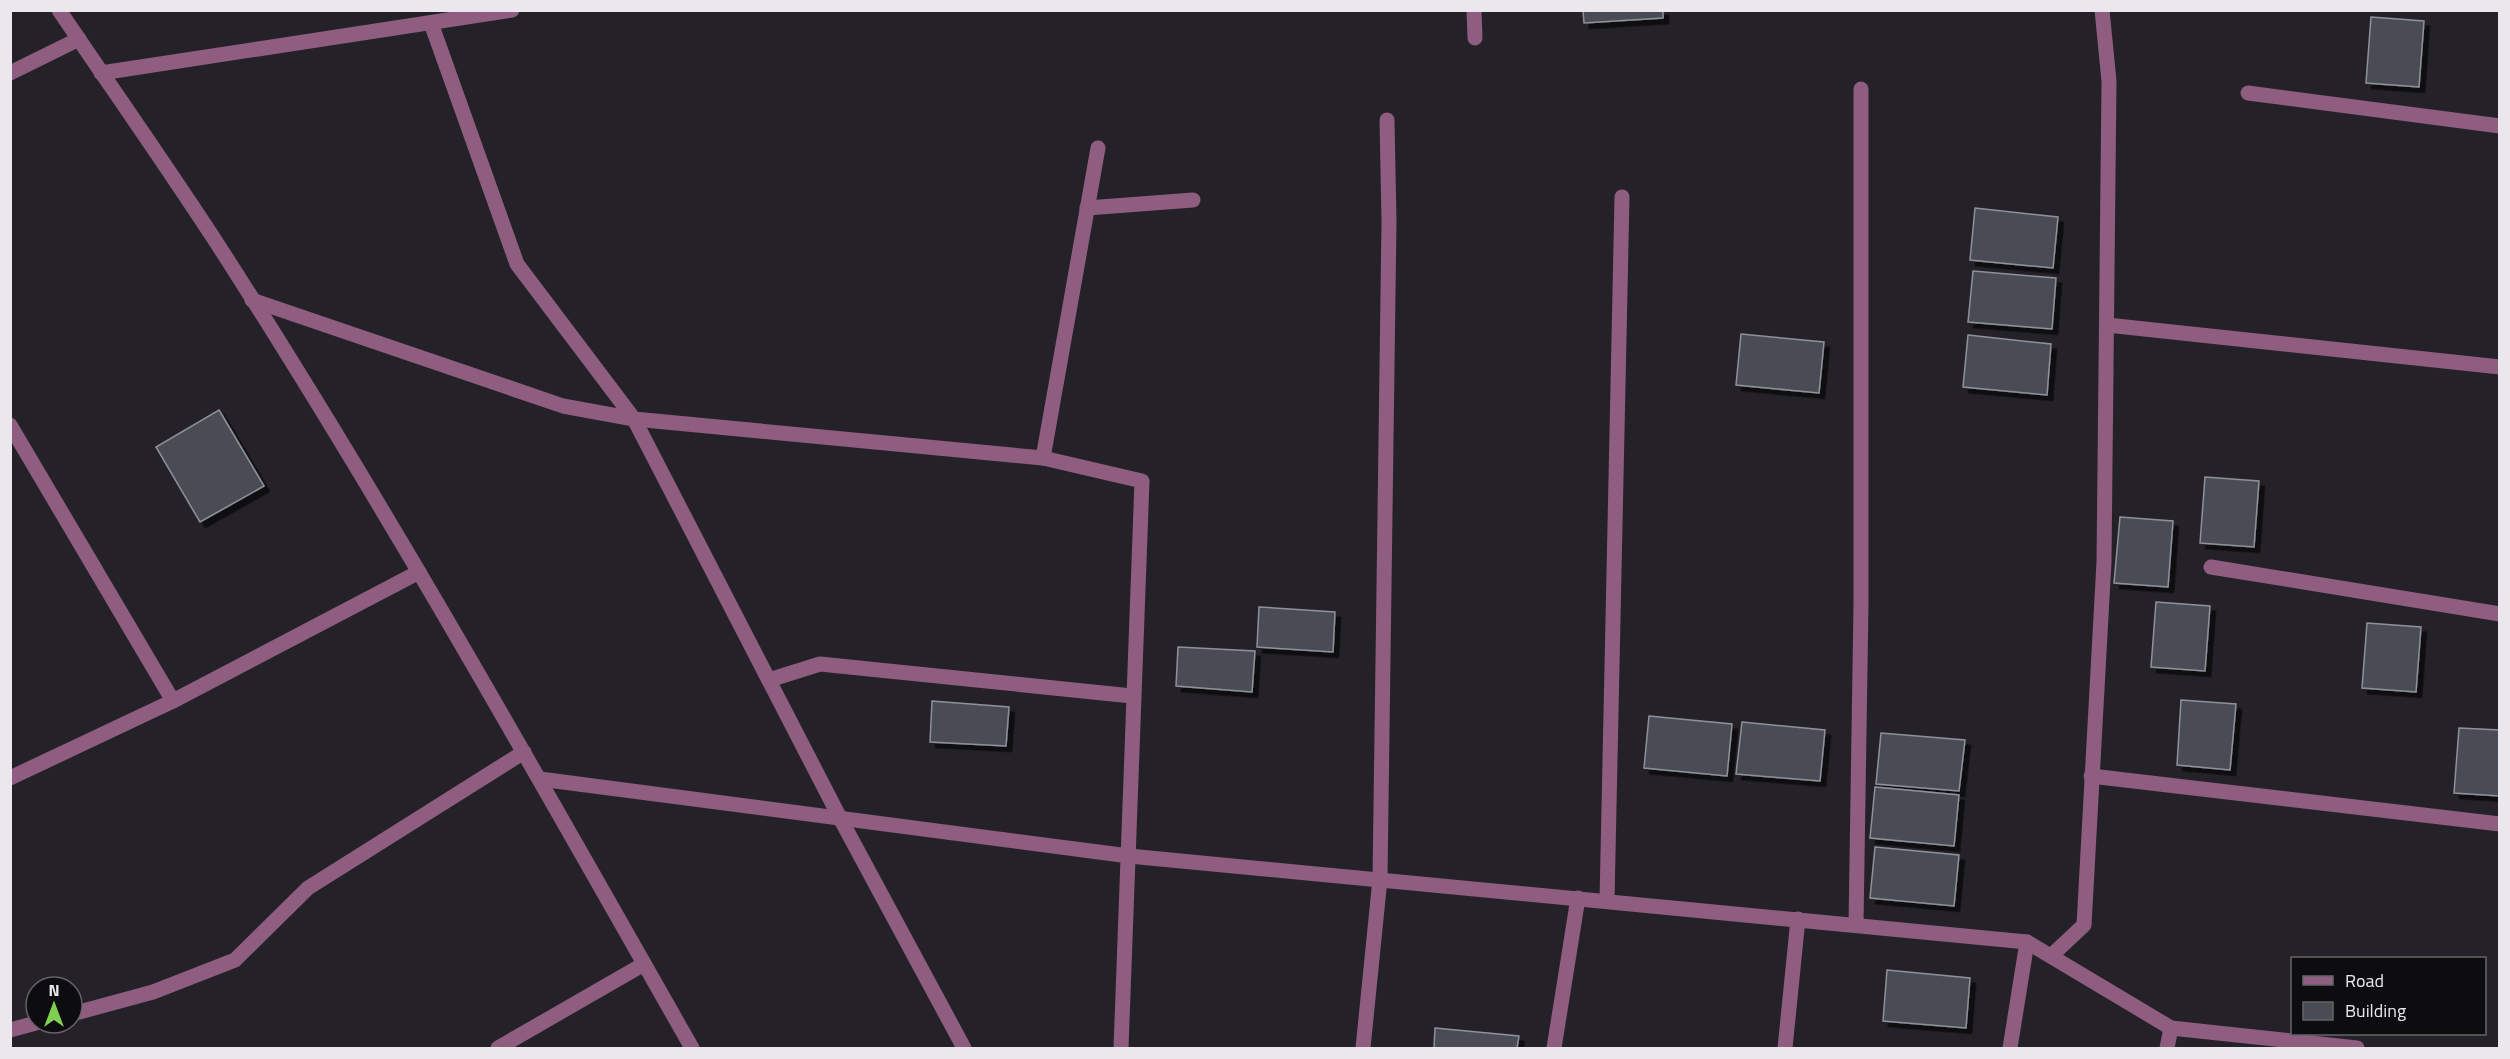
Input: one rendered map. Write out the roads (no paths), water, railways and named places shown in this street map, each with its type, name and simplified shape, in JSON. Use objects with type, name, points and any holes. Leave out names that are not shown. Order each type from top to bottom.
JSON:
[{"type":"street","points":[[59,10],[220,248],[419,572],[540,779],[692,1048]]},
{"type":"street","points":[[101,73],[512,10]]},
{"type":"street","points":[[1474,10],[1475,38]]},
{"type":"street","points":[[2051,956],[2084,924],[2104,562],[2109,81],[2102,10]]},
{"type":"street","points":[[432,23],[517,264],[634,419],[840,818],[964,1048]]},
{"type":"street","points":[[10,73],[78,39]]},
{"type":"street","points":[[1856,925],[1861,604],[1861,89]]},
{"type":"street","points":[[2248,93],[2499,126]]},
{"type":"street","points":[[1362,1048],[1380,879],[1389,221],[1387,120]]},
{"type":"street","points":[[1043,458],[1098,148]]},
{"type":"street","points":[[1607,901],[1622,197]]},
{"type":"street","points":[[1087,208],[1193,200]]},
{"type":"street","points":[[252,300],[563,406],[634,419],[1043,458],[1142,481],[1132,696],[1129,856],[1121,1048]]},
{"type":"street","points":[[2107,325],[2499,367]]},
{"type":"street","points":[[10,425],[173,701]]},
{"type":"street","points":[[2211,567],[2499,614]]},
{"type":"street","points":[[10,778],[173,701],[419,572]]},
{"type":"street","points":[[769,680],[820,664],[1132,696]]},
{"type":"street","points":[[84,1011],[153,992],[236,960],[308,888],[524,752]]},
{"type":"street","points":[[2091,776],[2499,824]]},
{"type":"street","points":[[540,779],[1129,856],[2027,942],[2171,1028],[2314,1046],[2357,1048]]},
{"type":"street","points":[[1554,1048],[1578,898]]},
{"type":"street","points":[[1785,1048],[1798,919]]},
{"type":"street","points":[[2010,1048],[2027,942]]},
{"type":"street","points":[[498,1048],[644,964]]},
{"type":"street","points":[[2167,1048],[2171,1028]]}]
